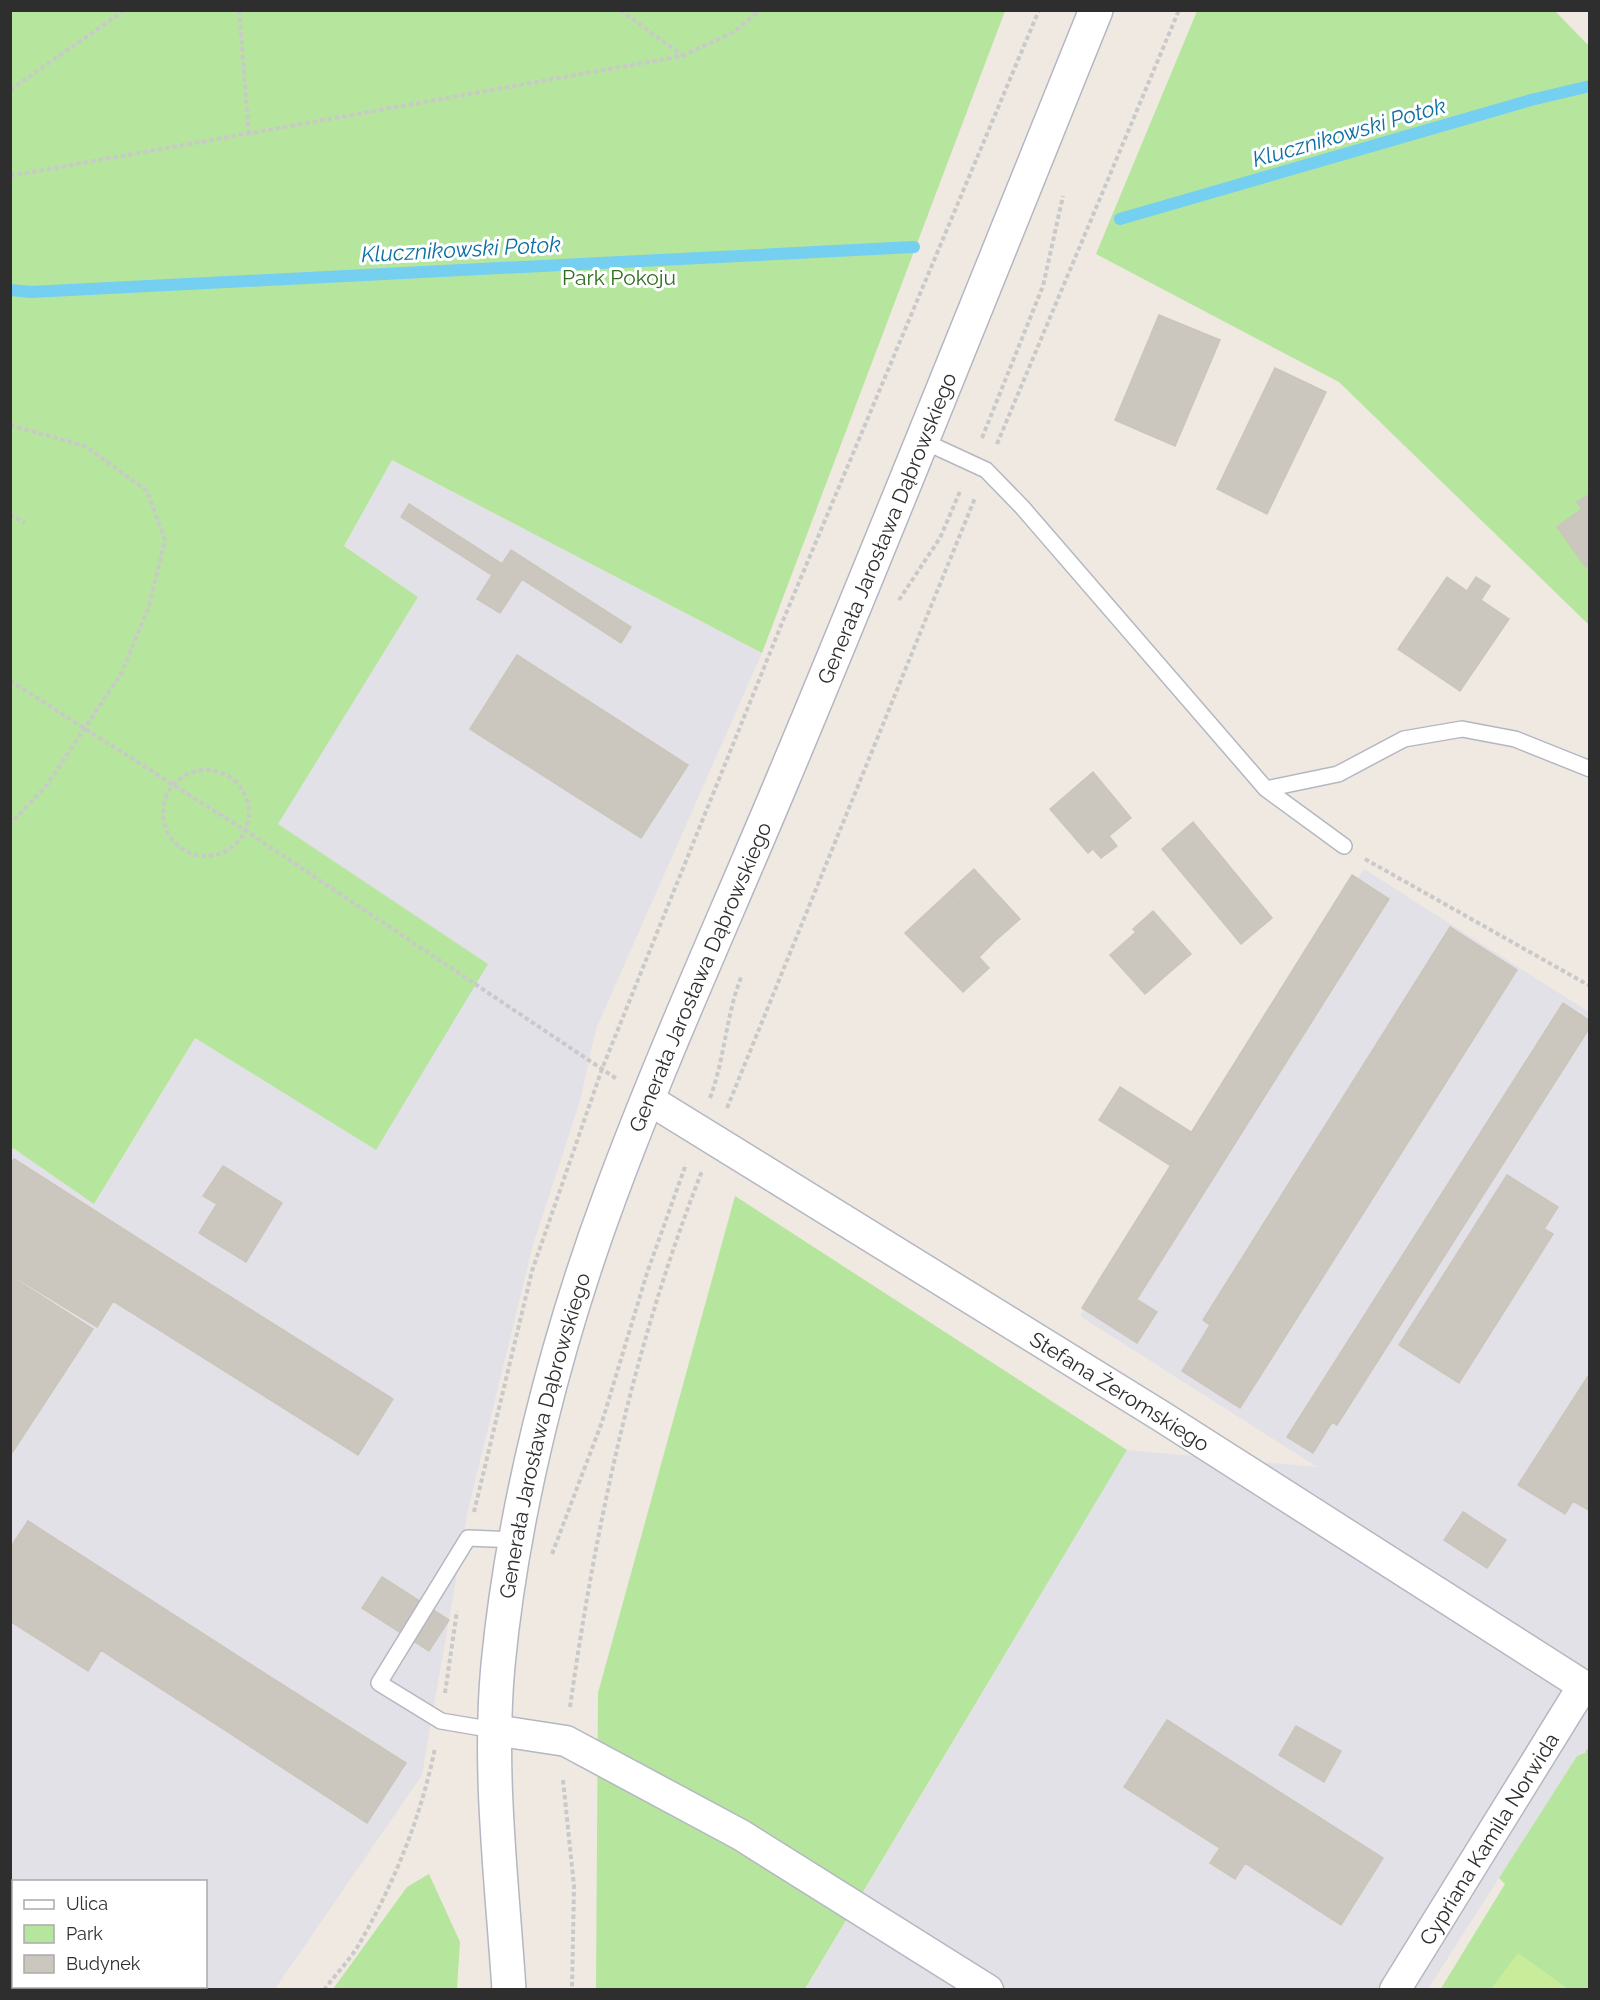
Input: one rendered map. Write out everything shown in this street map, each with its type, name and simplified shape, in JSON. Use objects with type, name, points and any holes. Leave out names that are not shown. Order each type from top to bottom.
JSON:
[{"type":"street","name":"Generała Jarosława Dąbrowskiego","points":[[509,1989],[494,1730],[499,1660],[517,1540],[548,1391],[608,1200],[648,1099],[860,595],[1096,10]]},
{"type":"street","name":"Stefana Żeromskiego","points":[[648,1099],[1170,1421],[1586,1688]]},
{"type":"street","name":"Cypriana Kamila Norwida","points":[[1395,1989],[1586,1688]]},
{"type":"street","points":[[494,1730],[566,1741],[741,1835],[988,1989]]},
{"type":"lane","points":[[921,440],[973,461],[986,470],[1022,507],[1266,789],[1344,846]]},
{"type":"lane","points":[[1266,789],[1338,774],[1404,739],[1462,729],[1515,739],[1590,769]]},
{"type":"lane","points":[[494,1730],[441,1721],[379,1683],[468,1538],[517,1540]]},
{"type":"path","points":[[10,90],[125,10]]},
{"type":"path","points":[[240,10],[249,134]]},
{"type":"path","points":[[620,10],[682,56]]},
{"type":"path","points":[[10,176],[682,56],[734,32],[760,10]]},
{"type":"path","points":[[549,1563],[602,1422],[647,1273],[1179,10]]},
{"type":"path","points":[[895,607],[940,538],[973,461],[1043,285],[1064,192]]},
{"type":"path","points":[[10,425],[85,446],[147,491],[165,540],[149,606],[122,672],[47,785],[10,824]]},
{"type":"path","points":[[10,514],[25,523]]},
{"type":"path","points":[[10,681],[246,831],[648,1099]]},
{"type":"path","points":[[196,770],[223,773],[235,780],[244,791],[249,804],[246,831],[237,843],[225,852],[211,856],[196,855],[183,849],[168,833],[162,812],[165,797],[173,784],[184,775],[196,770]]},
{"type":"path","points":[[1344,846],[1590,986]]},
{"type":"path","points":[[572,1989],[574,1886],[561,1765],[578,1653],[620,1429],[662,1277],[706,1134],[734,995],[743,974]]},
{"type":"shaded area","points":[[392,460],[762,653],[596,1029],[580,1101],[533,1245],[468,1510],[422,1775],[275,1989],[66,1990],[63,1988],[207,1988],[207,1880],[12,1880],[11,1954],[10,1152],[13,1148],[95,1203],[195,1038],[376,1150],[487,964],[277,824],[418,597],[344,546]]},
{"type":"shaded area","points":[[1364,869],[1589,1012],[1589,1752],[1577,1756],[1428,1989],[805,1990],[1127,1450],[1317,1467],[1080,1316]]},
{"type":"green space","name":"Park Pokoju","points":[[11,10],[1005,11],[762,653],[392,460],[344,546],[418,597],[278,824],[488,964],[376,1150],[195,1038],[94,1204],[13,1148],[11,1152]]},
{"type":"green space","points":[[1197,11],[1555,11],[1589,46],[1589,625],[1339,382],[1096,254]]},
{"type":"green space","points":[[735,1196],[1127,1450],[805,1989],[596,1989],[598,1693]]},
{"type":"green space","points":[[1589,1746],[1589,1989],[1440,1990],[1505,1884],[1499,1878],[1577,1756],[1585,1753]]},
{"type":"green space","points":[[429,1874],[460,1942],[457,1989],[333,1989],[407,1887]]},
{"type":"green space","points":[[1518,1953],[1568,1989],[1491,1989]]},
{"type":"green space","points":[[10,1954],[12,1955],[12,1988],[66,1989],[11,1989]]},
{"type":"building","points":[[1159,315],[1220,340],[1175,446],[1115,420]]},
{"type":"building","points":[[1275,368],[1326,392],[1267,514],[1217,489]]},
{"type":"building","points":[[1590,494],[1590,565],[1586,567],[1557,527],[1582,509],[1577,502]]},
{"type":"building","points":[[409,504],[502,564],[511,550],[631,627],[621,643],[522,579],[500,613],[477,599],[492,575],[401,517]]},
{"type":"building","points":[[1447,577],[1467,591],[1476,577],[1490,586],[1481,600],[1509,619],[1460,691],[1398,649]]},
{"type":"building","points":[[517,655],[688,765],[641,838],[470,729]]},
{"type":"building","points":[[1093,772],[1131,818],[1109,836],[1117,846],[1101,858],[1093,849],[1088,853],[1050,809]]},
{"type":"building","points":[[1193,822],[1272,918],[1241,944],[1162,849]]},
{"type":"building","points":[[974,869],[1020,919],[995,941],[949,892]]},
{"type":"building","points":[[1352,875],[1389,899],[1137,1299],[1101,1277]]},
{"type":"building","points":[[949,892],[995,941],[979,957],[989,968],[963,992],[905,933]]},
{"type":"building","points":[[1153,911],[1191,954],[1170,972],[1133,929]]},
{"type":"building","points":[[1450,927],[1481,947],[1207,1387],[1182,1371],[1210,1325],[1203,1320]]},
{"type":"building","points":[[1136,932],[1170,972],[1145,994],[1110,955]]},
{"type":"building","points":[[1481,947],[1517,970],[1240,1408],[1207,1387]]},
{"type":"building","points":[[1563,1003],[1590,1021],[1590,1027],[1337,1425],[1332,1422],[1313,1453],[1287,1437]]},
{"type":"building","points":[[1120,1087],[1191,1132],[1171,1166],[1099,1120]]},
{"type":"building","points":[[14,1159],[172,1260],[137,1316],[113,1301],[97,1327],[10,1274],[10,1165]]},
{"type":"building","points":[[223,1166],[282,1203],[246,1262],[199,1233],[217,1204],[203,1196]]},
{"type":"building","points":[[1507,1175],[1558,1207],[1544,1229],[1553,1234],[1459,1383],[1399,1345]]},
{"type":"building","points":[[172,1260],[393,1399],[358,1455],[137,1316]]},
{"type":"building","points":[[10,1276],[93,1329],[10,1456]]},
{"type":"building","points":[[1101,1277],[1157,1312],[1137,1343],[1082,1308]]},
{"type":"building","points":[[1590,1373],[1590,1511],[1573,1501],[1565,1514],[1518,1485]]},
{"type":"building","points":[[1463,1512],[1506,1540],[1487,1568],[1444,1540]]},
{"type":"building","points":[[28,1521],[272,1678],[234,1736],[101,1650],[88,1671],[10,1621],[10,1548]]},
{"type":"building","points":[[382,1577],[449,1620],[429,1651],[362,1608]]},
{"type":"building","points":[[272,1678],[406,1763],[367,1823],[234,1736]]},
{"type":"building","points":[[1167,1720],[1383,1858],[1341,1925],[1245,1863],[1235,1879],[1210,1863],[1220,1848],[1124,1787]]},
{"type":"building","points":[[1296,1726],[1341,1751],[1324,1782],[1279,1755]]},
{"type":"waterway","name":"Klucznikowski Potok","points":[[1120,219],[1531,100],[1590,86]]},
{"type":"waterway","name":"Klucznikowski Potok","points":[[10,290],[31,292],[914,247]]}]
